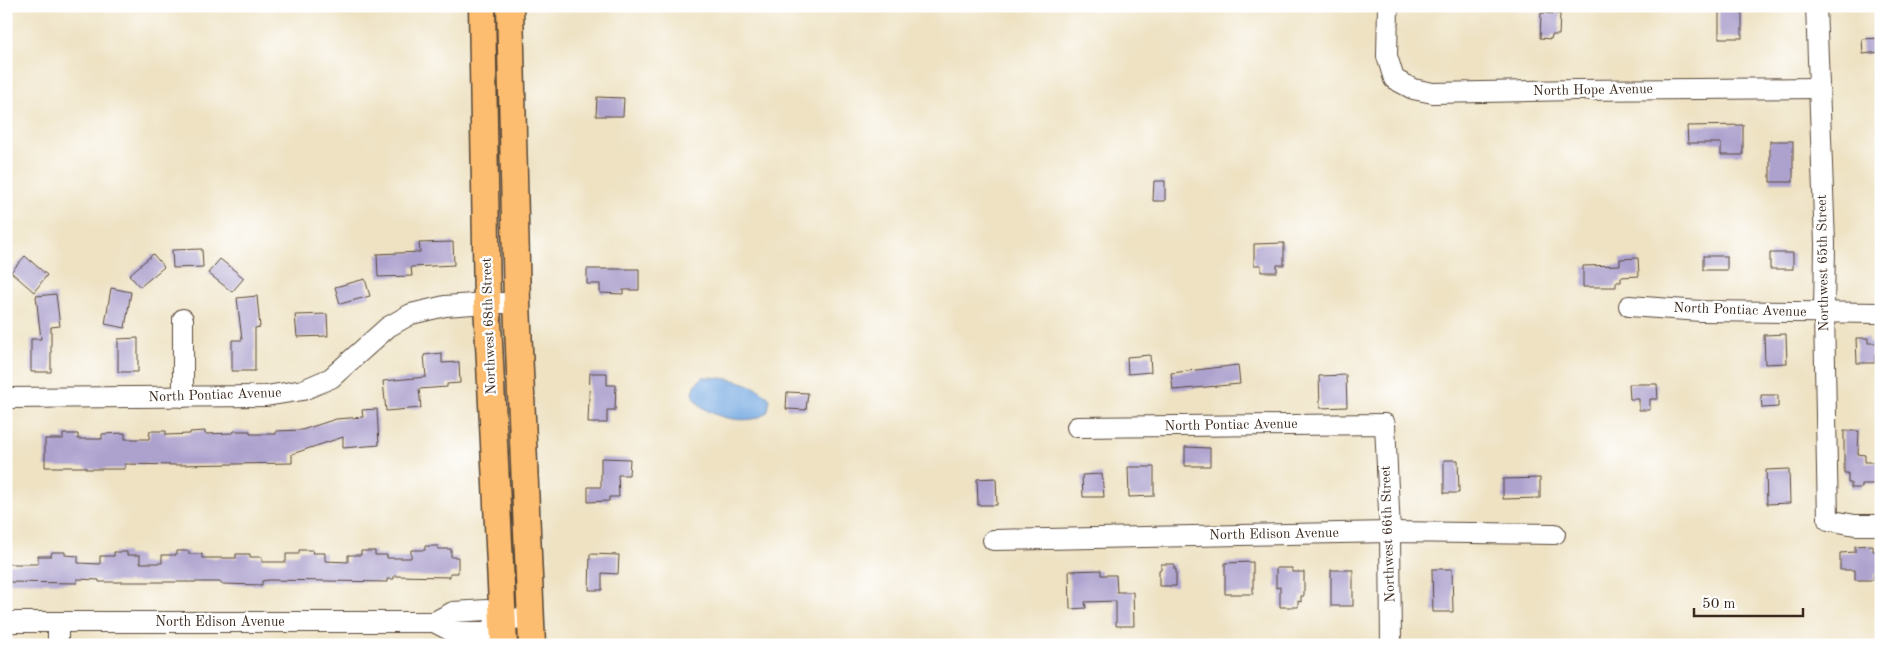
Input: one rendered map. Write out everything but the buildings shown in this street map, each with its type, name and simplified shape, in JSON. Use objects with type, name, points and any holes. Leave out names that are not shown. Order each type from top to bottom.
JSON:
[{"type":"main road","name":"Northwest 68th Street","points":[[482,6],[487,303],[503,632]]},
{"type":"main road","name":"Northwest 68th Street","points":[[510,6],[517,303],[532,645]]},
{"type":"street","name":"North Hope Avenue","points":[[1388,6],[1387,56],[1394,79],[1413,89],[1433,94],[1818,88]]},
{"type":"street","name":"Northwest 65th Street","points":[[1816,6],[1825,244],[1824,312],[1828,520],[1855,526],[1881,525]]},
{"type":"street","name":"North Pontiac Avenue","points":[[6,398],[266,396],[304,390],[332,378],[388,327],[411,314],[445,306],[517,303]]},
{"type":"street","name":"North Pontiac Avenue","points":[[1629,306],[1701,311],[1881,313]]},
{"type":"street","points":[[183,319],[183,397]]},
{"type":"street","name":"North Pontiac Avenue","points":[[1077,427],[1385,424]]},
{"type":"street","name":"Northwest 66th Street","points":[[1385,424],[1390,532],[1391,645]]},
{"type":"street","name":"North Edison Avenue","points":[[993,540],[1390,532],[1555,534]]},
{"type":"street","name":"North Edison Avenue","points":[[6,622],[434,622],[453,612],[487,610],[503,632],[531,617]]},
{"type":"street","points":[[58,622],[58,645]]},
{"type":"water","points":[[703,377],[730,379],[756,388],[770,399],[768,411],[753,419],[743,420],[711,413],[695,400],[693,391],[696,384]]}]
